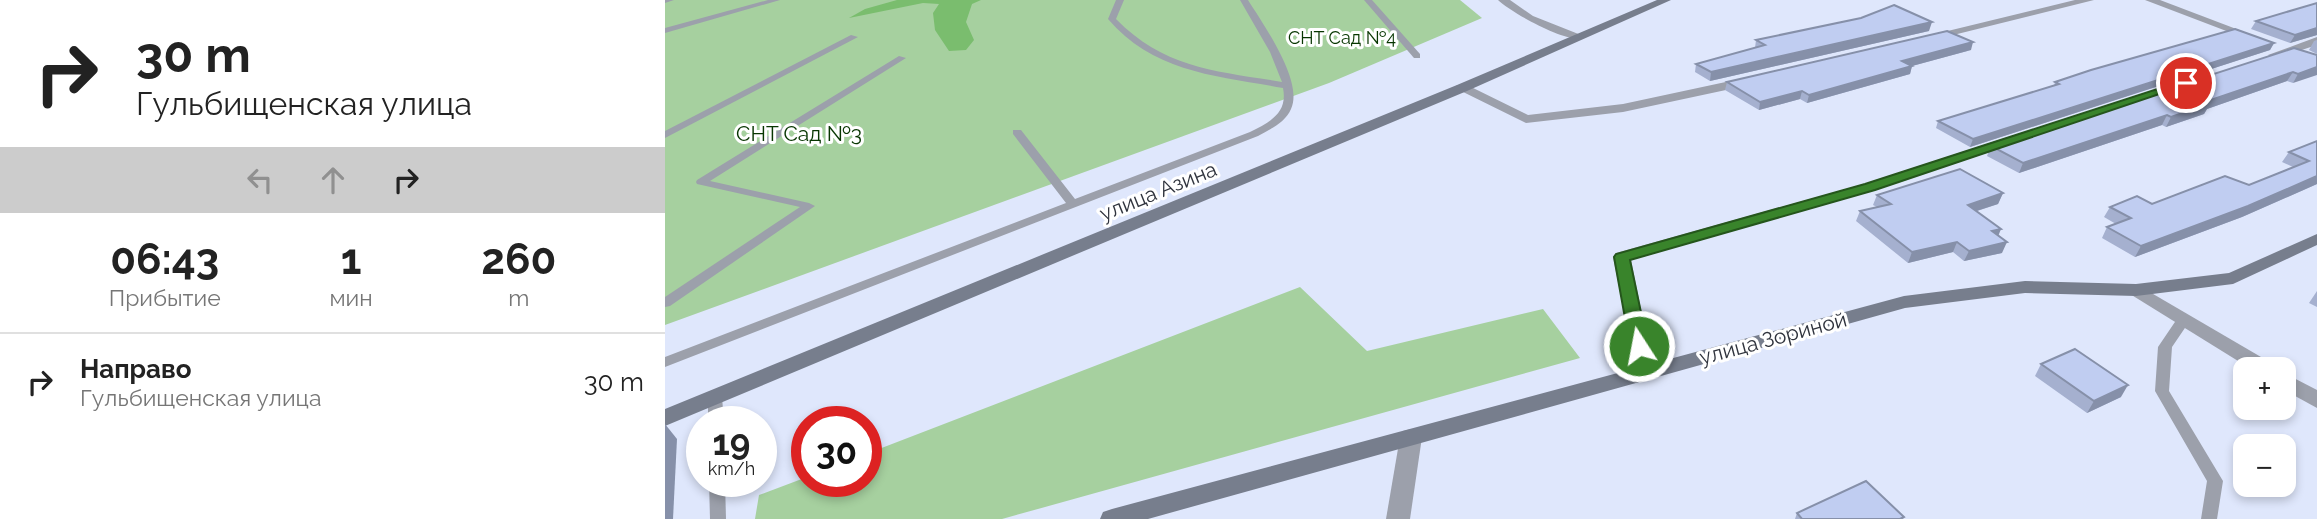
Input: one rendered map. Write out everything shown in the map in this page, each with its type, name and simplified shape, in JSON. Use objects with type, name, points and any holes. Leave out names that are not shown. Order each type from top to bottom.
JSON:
[{"type":"main road","name":"улица Азина","points":[[665,418],[1462,88],[1659,1]]},
{"type":"main road","name":"улица Зориной","points":[[1112,519],[1904,302],[2025,287],[2136,290],[2233,278],[2317,239]]},
{"type":"street","points":[[1503,0],[1529,18],[1580,37]]},
{"type":"street","points":[[1916,40],[2089,0]]},
{"type":"street","points":[[2150,0],[2307,57]]},
{"type":"street","points":[[2261,59],[2317,41]]},
{"type":"street","points":[[1462,88],[1526,119],[1623,108],[1758,78]]},
{"type":"street","points":[[1644,373],[1622,257],[1870,187],[2023,136]]},
{"type":"street","points":[[2136,290],[2246,357]]},
{"type":"street","points":[[2296,387],[2317,400]]},
{"type":"street","points":[[1398,519],[1411,437]]},
{"type":"lane","points":[[665,31],[776,0]]},
{"type":"lane","points":[[1120,0],[1112,19],[1120,30],[1158,58],[1214,75],[1287,86]]},
{"type":"lane","points":[[665,362],[1254,134],[1279,120],[1289,105],[1287,86],[1277,56],[1244,0]]},
{"type":"lane","points":[[1368,0],[1417,56]]},
{"type":"lane","points":[[665,135],[853,37]]},
{"type":"lane","points":[[665,303],[809,206],[701,182],[902,58]]},
{"type":"lane","points":[[1017,132],[1073,204]]},
{"type":"lane","points":[[2184,319],[2165,346],[2162,391],[2215,481],[2210,519]]},
{"type":"lane","points":[[715,397],[715,406]]},
{"type":"lane","points":[[717,497],[717,519]]},
{"type":"green space","name":"СНТ Сад №3","points":[[665,0],[1460,0],[1482,18],[1329,83],[665,325]]},
{"type":"green space","points":[[1300,287],[1367,351],[1543,309],[1580,358],[1002,519],[755,519],[759,497],[777,497],[777,488],[791,483],[791,497],[882,497],[882,448]]},
{"type":"shaded area","points":[[897,0],[981,0],[972,4],[966,22],[974,40],[966,50],[949,51],[935,30],[933,13],[939,4],[923,3],[849,18],[865,9]]},
{"type":"building","points":[[2317,3],[2317,28],[2295,35],[2256,21]]},
{"type":"building","points":[[1894,5],[1932,22],[1711,72],[1696,64],[1765,45],[1756,40],[1861,18]]},
{"type":"building","points":[[2235,29],[2274,43],[1973,139],[1938,121],[2059,84],[2055,82],[2091,70]]},
{"type":"building","points":[[1947,31],[1973,42],[1902,61],[1912,66],[1809,95],[1802,91],[1760,102],[1727,82]]},
{"type":"building","points":[[2294,48],[2317,55],[2317,67],[2298,74],[2293,72],[2205,102],[2209,104],[2171,117],[2167,115],[2023,163],[1991,146]]},
{"type":"building","points":[[2317,141],[2317,176],[2248,206],[2141,246],[2107,227],[2131,218],[2110,207],[2137,196],[2152,204],[2225,176],[2249,185],[2309,161],[2289,152]]},
{"type":"building","points":[[1960,169],[2003,193],[1968,205],[2001,229],[1992,231],[2007,242],[1969,251],[1957,242],[1912,252],[1860,211],[1891,204],[1877,195]]},
{"type":"building","points":[[2075,349],[2128,385],[2094,401],[2041,364]]},
{"type":"building","points":[[1866,481],[1904,517],[1802,519],[1797,513]]},
{"type":"route","points":[[1639,346],[1622,257],[1870,187],[2186,83]]},
{"type":"park label","name":"СНТ Сад №4","points":[[1342,37]]}]
